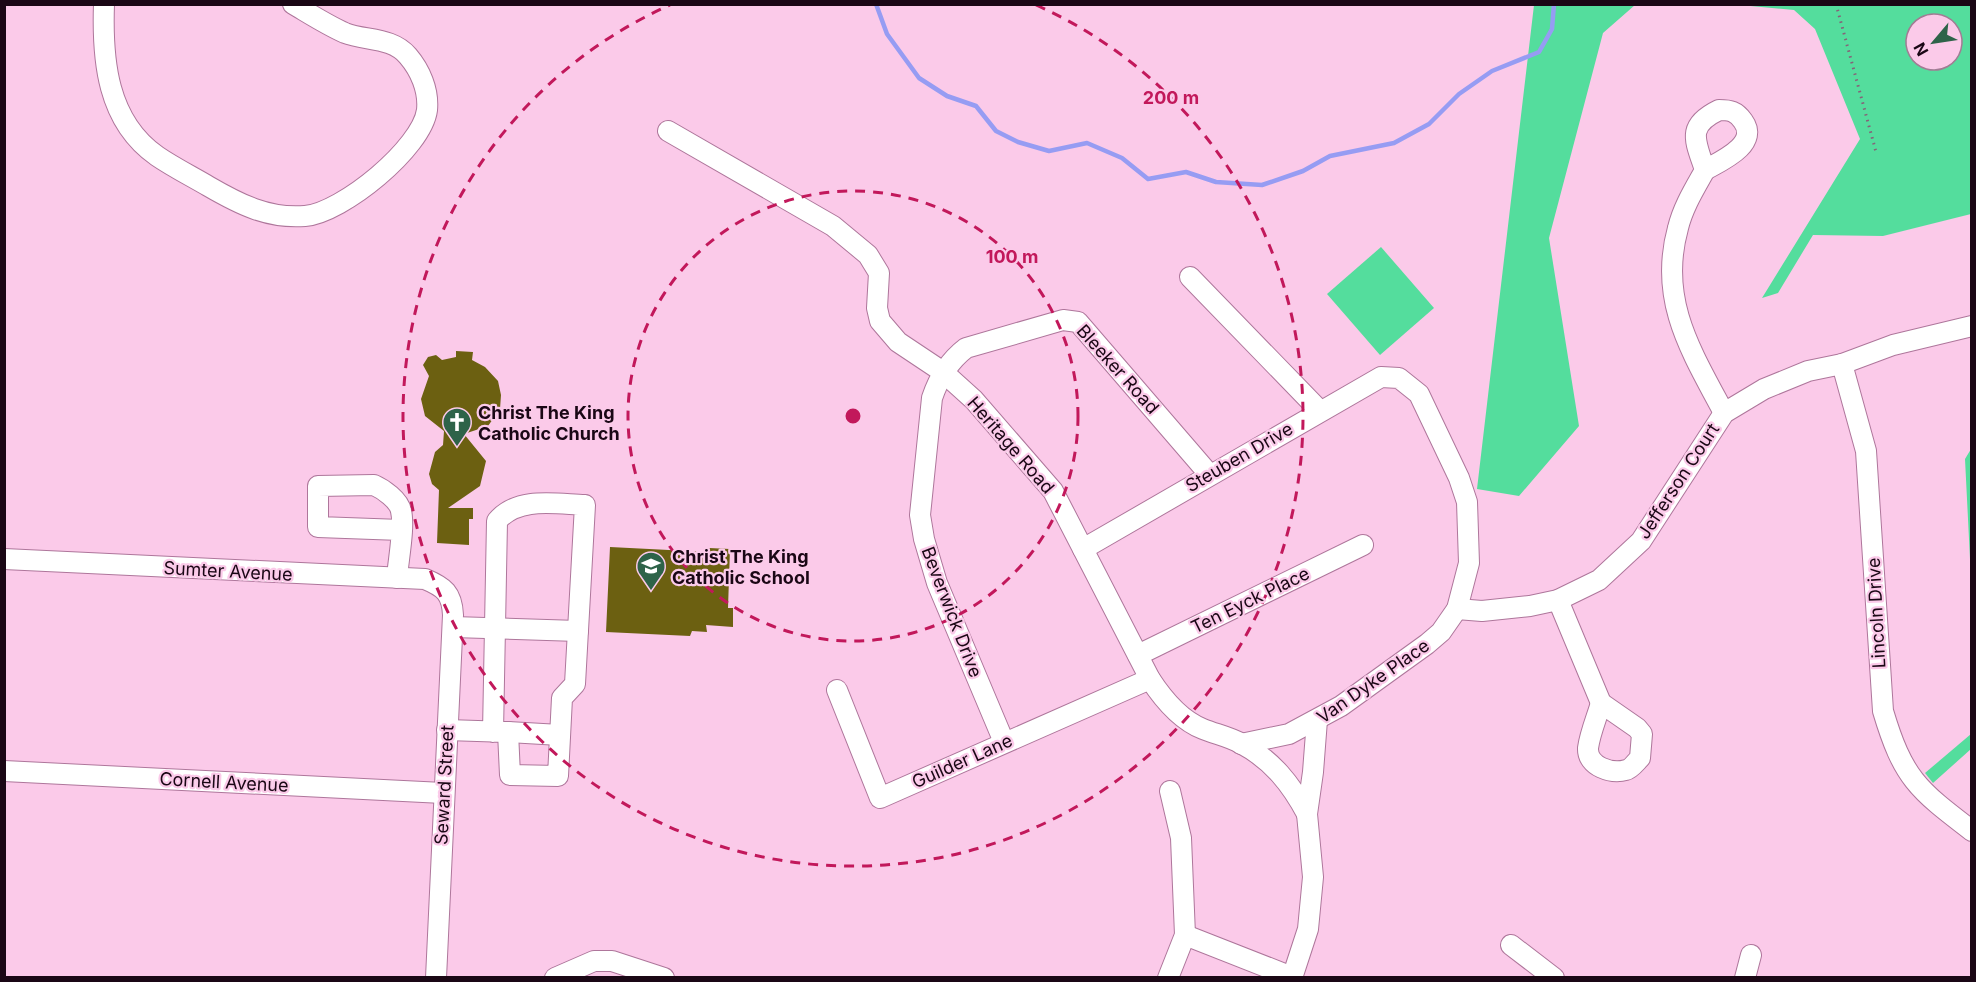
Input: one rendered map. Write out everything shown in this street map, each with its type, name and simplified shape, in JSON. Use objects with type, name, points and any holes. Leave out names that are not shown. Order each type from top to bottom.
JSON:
[{"type":"street","points":[[104,4],[104,60],[109,84],[126,122],[141,142],[156,156],[235,201],[273,215],[306,216],[334,208],[365,186],[398,157],[423,124],[427,109],[426,89],[418,68],[405,53],[395,46],[345,33],[294,4]]},
{"type":"street","name":"Heritage Road","points":[[668,131],[832,226],[851,239],[875,264],[879,273],[880,321],[888,333],[944,372],[974,400],[1053,491],[1150,679],[1173,709],[1199,728],[1241,744],[1278,770],[1292,787],[1306,814]]},
{"type":"street","points":[[1705,170],[1678,226],[1671,270],[1672,296],[1682,334],[1724,413]]},
{"type":"street","points":[[1190,277],[1320,411]]},
{"type":"street","name":"Bleeker Road","points":[[944,372],[953,358],[966,348],[1063,320],[1078,322],[1209,474]]},
{"type":"street","name":"Jefferson Court","points":[[1457,609],[1504,610],[1558,600],[1599,580],[1641,541],[1724,413],[1764,389],[1808,371],[1842,364],[1893,345],[1971,326]]},
{"type":"street","name":"Lincoln Drive","points":[[1842,364],[1866,451],[1883,711],[1894,749],[1904,769],[1932,800],[1971,831]]},
{"type":"street","name":"Beverwick Drive","points":[[944,372],[932,398],[920,515],[924,539],[937,583],[1004,742]]},
{"type":"street","name":"Steuben Drive","points":[[1083,549],[1209,474],[1381,377],[1400,378]]},
{"type":"street","name":"Van Dyke Place","points":[[1241,744],[1289,734],[1317,720],[1427,644],[1441,632],[1457,609],[1468,562],[1467,502],[1459,478],[1419,394],[1400,378]]},
{"type":"street","points":[[529,503],[585,505],[578,631],[575,684],[562,698],[558,776],[510,775],[500,732],[495,628],[497,521],[506,510],[529,503]]},
{"type":"street","points":[[397,578],[401,530]]},
{"type":"street","name":"Ten Eyck Place","points":[[1138,655],[1363,545]]},
{"type":"street","name":"Sumter Avenue","points":[[4,559],[425,579],[440,585],[449,592]]},
{"type":"street","name":"Seward Street","points":[[436,978],[443,793],[453,627],[453,602],[449,592]]},
{"type":"street","points":[[1558,600],[1601,703]]},
{"type":"street","points":[[453,627],[578,631]]},
{"type":"street","name":"Guilder Lane","points":[[837,690],[880,798],[1150,679]]},
{"type":"street","name":"Heritage Road","points":[[1292,977],[1308,929],[1313,877],[1306,814],[1314,772],[1317,720]]},
{"type":"street","points":[[447,729],[560,735]]},
{"type":"street","name":"Cornell Avenue","points":[[4,771],[443,793]]},
{"type":"street","points":[[1167,978],[1185,935],[1181,838],[1170,791]]},
{"type":"street","points":[[1185,935],[1292,977]]},
{"type":"street","points":[[1510,945],[1554,978]]},
{"type":"street","points":[[1746,978],[1751,955]]},
{"type":"street","points":[[555,978],[594,961],[612,961],[664,978]]},
{"type":"path","points":[[1836,4],[1876,152]]},
{"type":"green space","points":[[1534,5],[1635,5],[1603,33],[1549,238],[1579,426],[1519,496],[1477,489]]},
{"type":"green space","points":[[1740,5],[1971,5],[1971,214],[1883,236],[1813,235],[1778,293],[1762,298],[1860,139],[1815,29],[1794,10]]},
{"type":"green space","points":[[1381,247],[1434,308],[1380,355],[1327,294]]},
{"type":"green space","points":[[1971,449],[1971,579],[1965,459]]},
{"type":"green space","points":[[1971,734],[1971,749],[1933,783],[1925,773]]},
{"type":"building","name":"Christ The King Catholic Church","points":[[456,351],[473,352],[472,360],[485,367],[498,381],[501,395],[500,409],[488,426],[464,434],[486,461],[480,486],[448,508],[473,508],[473,519],[469,519],[469,545],[437,543],[439,490],[432,484],[429,474],[435,452],[443,445],[444,431],[425,416],[421,399],[429,376],[423,365],[428,357],[436,355],[442,360],[456,357]]},
{"type":"building","name":"Christ The King Catholic School","points":[[610,547],[708,552],[709,548],[730,549],[728,608],[733,608],[733,627],[706,625],[707,632],[692,631],[690,636],[606,632]]},
{"type":"waterway","points":[[876,4],[887,34],[919,78],[947,96],[976,106],[996,131],[1018,142],[1049,151],[1087,143],[1122,158],[1148,179],[1186,172],[1216,182],[1262,185],[1303,171],[1330,156],[1394,143],[1429,124],[1459,94],[1492,71],[1539,52],[1552,29],[1554,4]]},
{"type":"place","name":"Christ The King Catholic Church","points":[[457,448]]},
{"type":"place","name":"Christ The King Catholic School","points":[[651,592]]}]
